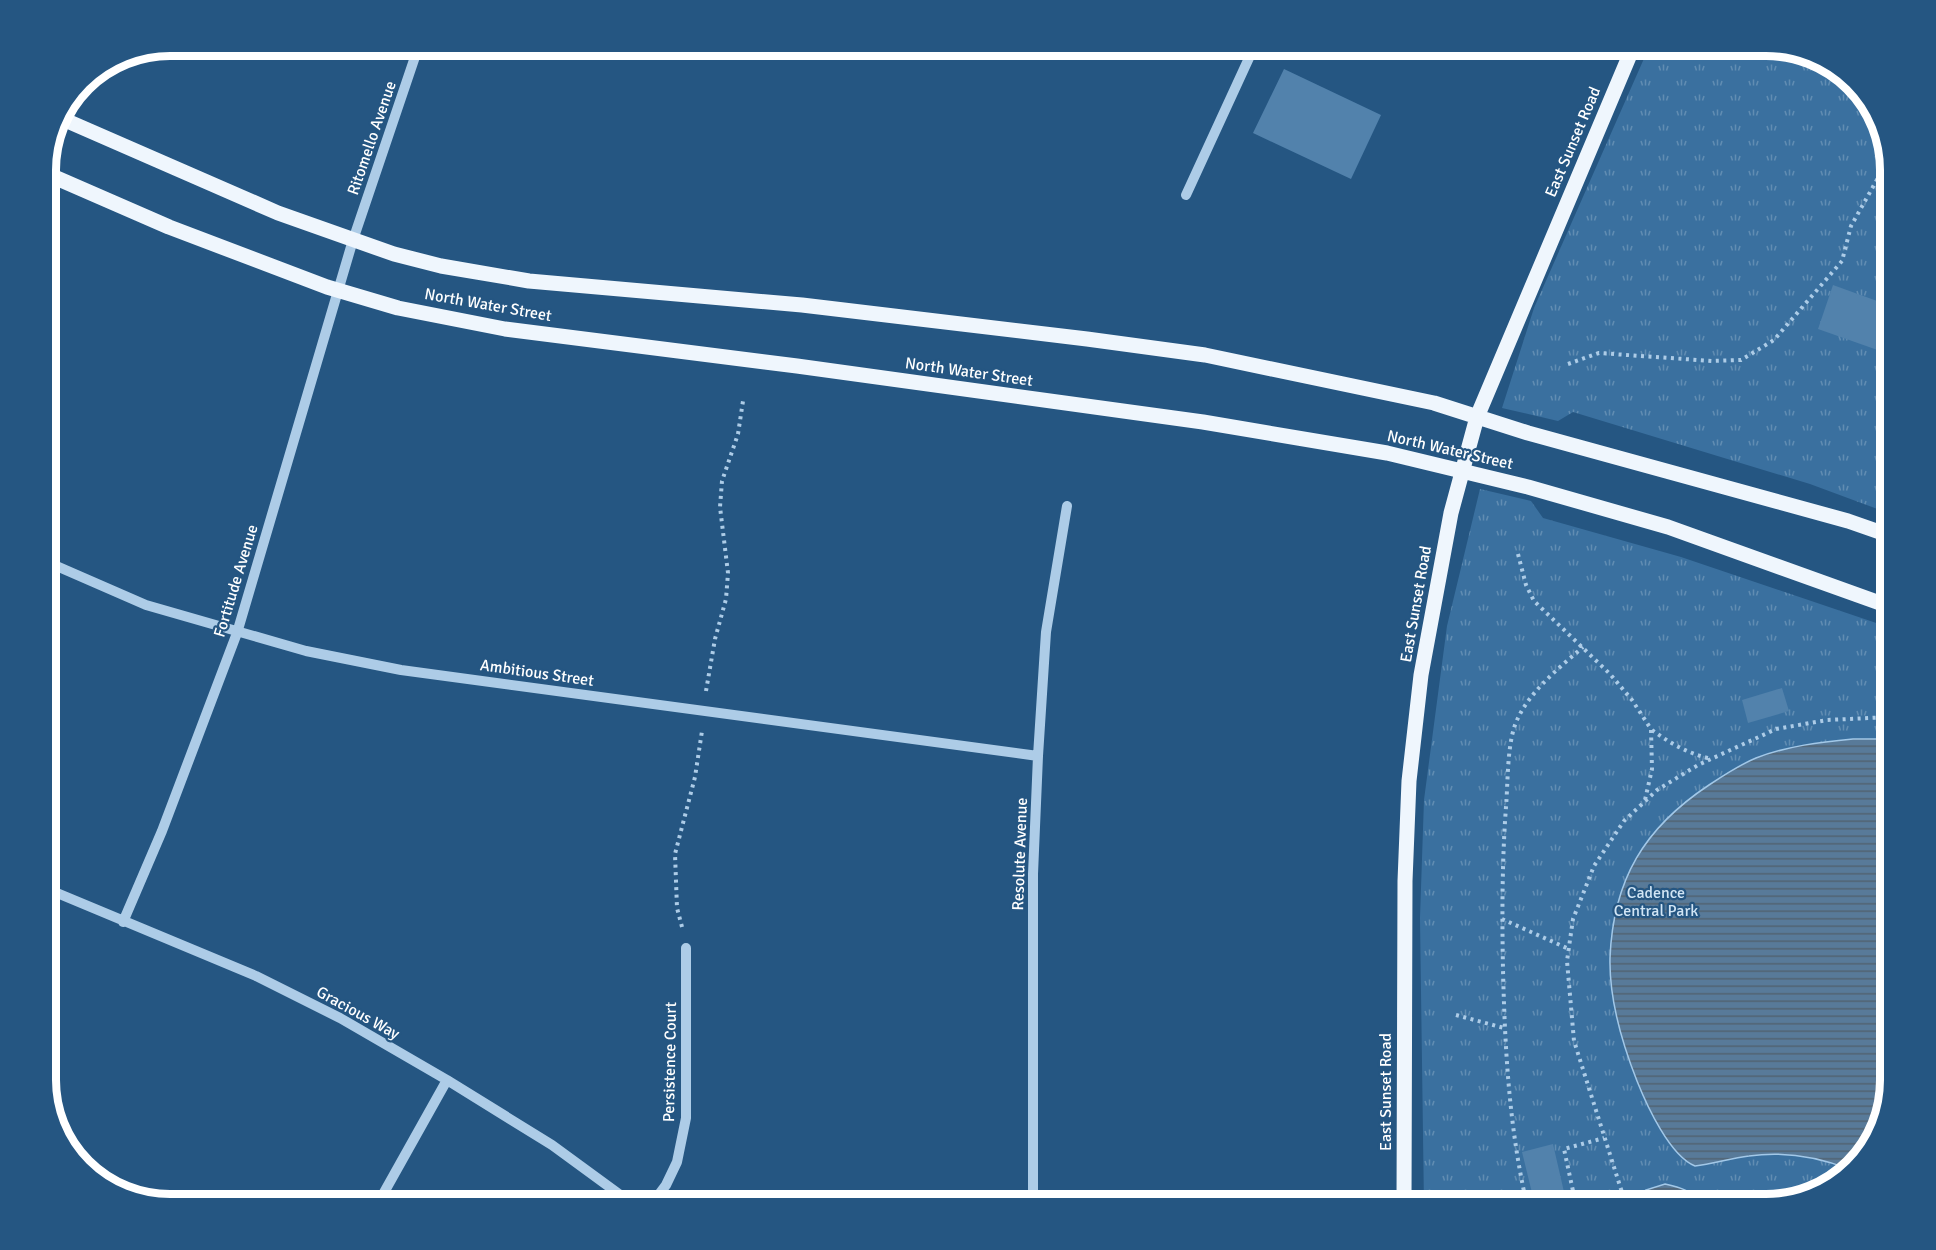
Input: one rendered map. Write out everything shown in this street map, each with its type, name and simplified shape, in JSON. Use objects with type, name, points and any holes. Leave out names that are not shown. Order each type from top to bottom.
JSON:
[{"type":"main road","name":"East Sunset Road","points":[[1404,1195],[1405,881],[1409,781],[1421,675],[1445,546],[1461,472],[1477,417],[1629,56]]},
{"type":"main road","name":"North Water Street","points":[[66,121],[278,213],[393,255],[441,266],[529,281],[802,305],[1205,355],[1414,398],[1848,521],[1880,533]]},
{"type":"main road","name":"North Water Street","points":[[56,178],[169,227],[338,290],[398,308],[505,328],[1203,422],[1387,453],[1527,487],[1668,527],[1880,603]]},
{"type":"street","name":"Ritomello Avenue","points":[[353,240],[414,56]]},
{"type":"street","points":[[1186,195],[1250,56]]},
{"type":"street","name":"Fortitude Avenue","points":[[123,922],[178,789],[237,633],[353,240]]},
{"type":"street","name":"Resolute Avenue","points":[[1033,1195],[1033,886],[1038,756],[1046,632],[1067,506]]},
{"type":"street","name":"Ambitious Street","points":[[56,566],[146,605],[237,633],[306,651],[400,670],[1038,756]]},
{"type":"street","name":"Gracious Way","points":[[56,893],[256,976],[340,1018],[552,1144],[621,1195]]},
{"type":"street","name":"Persistence Court","points":[[658,1195],[677,1162],[686,1118],[686,948]]},
{"type":"street","points":[[383,1195],[447,1080]]},
{"type":"path","points":[[1568,364],[1599,353],[1712,361],[1741,360],[1773,340],[1842,261],[1851,226],[1880,173]]},
{"type":"path","points":[[686,948],[678,908],[675,854],[700,753],[707,675],[726,599],[728,573],[720,507],[722,481],[738,434],[743,401]]},
{"type":"path","points":[[1518,554],[1526,585],[1534,601],[1583,647],[1624,691],[1651,729],[1693,755],[1712,759]]},
{"type":"path","points":[[1525,1195],[1514,1140],[1504,1028],[1502,919],[1504,828],[1510,753],[1515,726],[1529,699],[1583,647]]},
{"type":"path","points":[[1623,1195],[1574,1041],[1567,961],[1573,919],[1594,866],[1624,821],[1657,790],[1698,765],[1776,729],[1827,720],[1880,718]]},
{"type":"path","points":[[1645,801],[1652,769],[1651,729]]},
{"type":"path","points":[[1502,919],[1569,949]]},
{"type":"path","points":[[1456,1015],[1504,1028]]},
{"type":"path","points":[[1574,1195],[1564,1149],[1604,1138]]},
{"type":"green space","points":[[1645,56],[1781,56],[1817,67],[1842,84],[1861,106],[1872,126],[1880,155],[1880,510],[1810,484],[1573,412],[1558,421],[1502,408],[1534,308]]},
{"type":"green space","name":"Cadence Central Park","points":[[1480,489],[1531,501],[1543,518],[1681,557],[1880,624],[1880,1095],[1872,1124],[1861,1144],[1842,1166],[1830,1175],[1803,1188],[1767,1195],[1424,1195],[1420,918],[1424,800],[1447,626]]},
{"type":"shaded area","points":[[1880,739],[1880,1095],[1877,1110],[1861,1144],[1841,1166],[1813,1158],[1775,1154],[1742,1157],[1695,1166],[1677,1152],[1660,1129],[1631,1067],[1618,1021],[1610,974],[1612,930],[1618,904],[1636,858],[1650,838],[1686,802],[1726,774],[1756,758],[1780,750],[1816,743]]},
{"type":"shaded area","points":[[1665,1184],[1686,1190],[1694,1195],[1647,1195],[1646,1190]]},
{"type":"building","points":[[1284,69],[1381,115],[1351,179],[1253,133]]},
{"type":"building","points":[[1833,285],[1880,302],[1880,351],[1818,329]]},
{"type":"building","points":[[1782,688],[1789,711],[1748,723],[1742,700]]},
{"type":"building","points":[[1553,1144],[1565,1195],[1533,1195],[1522,1152]]}]
